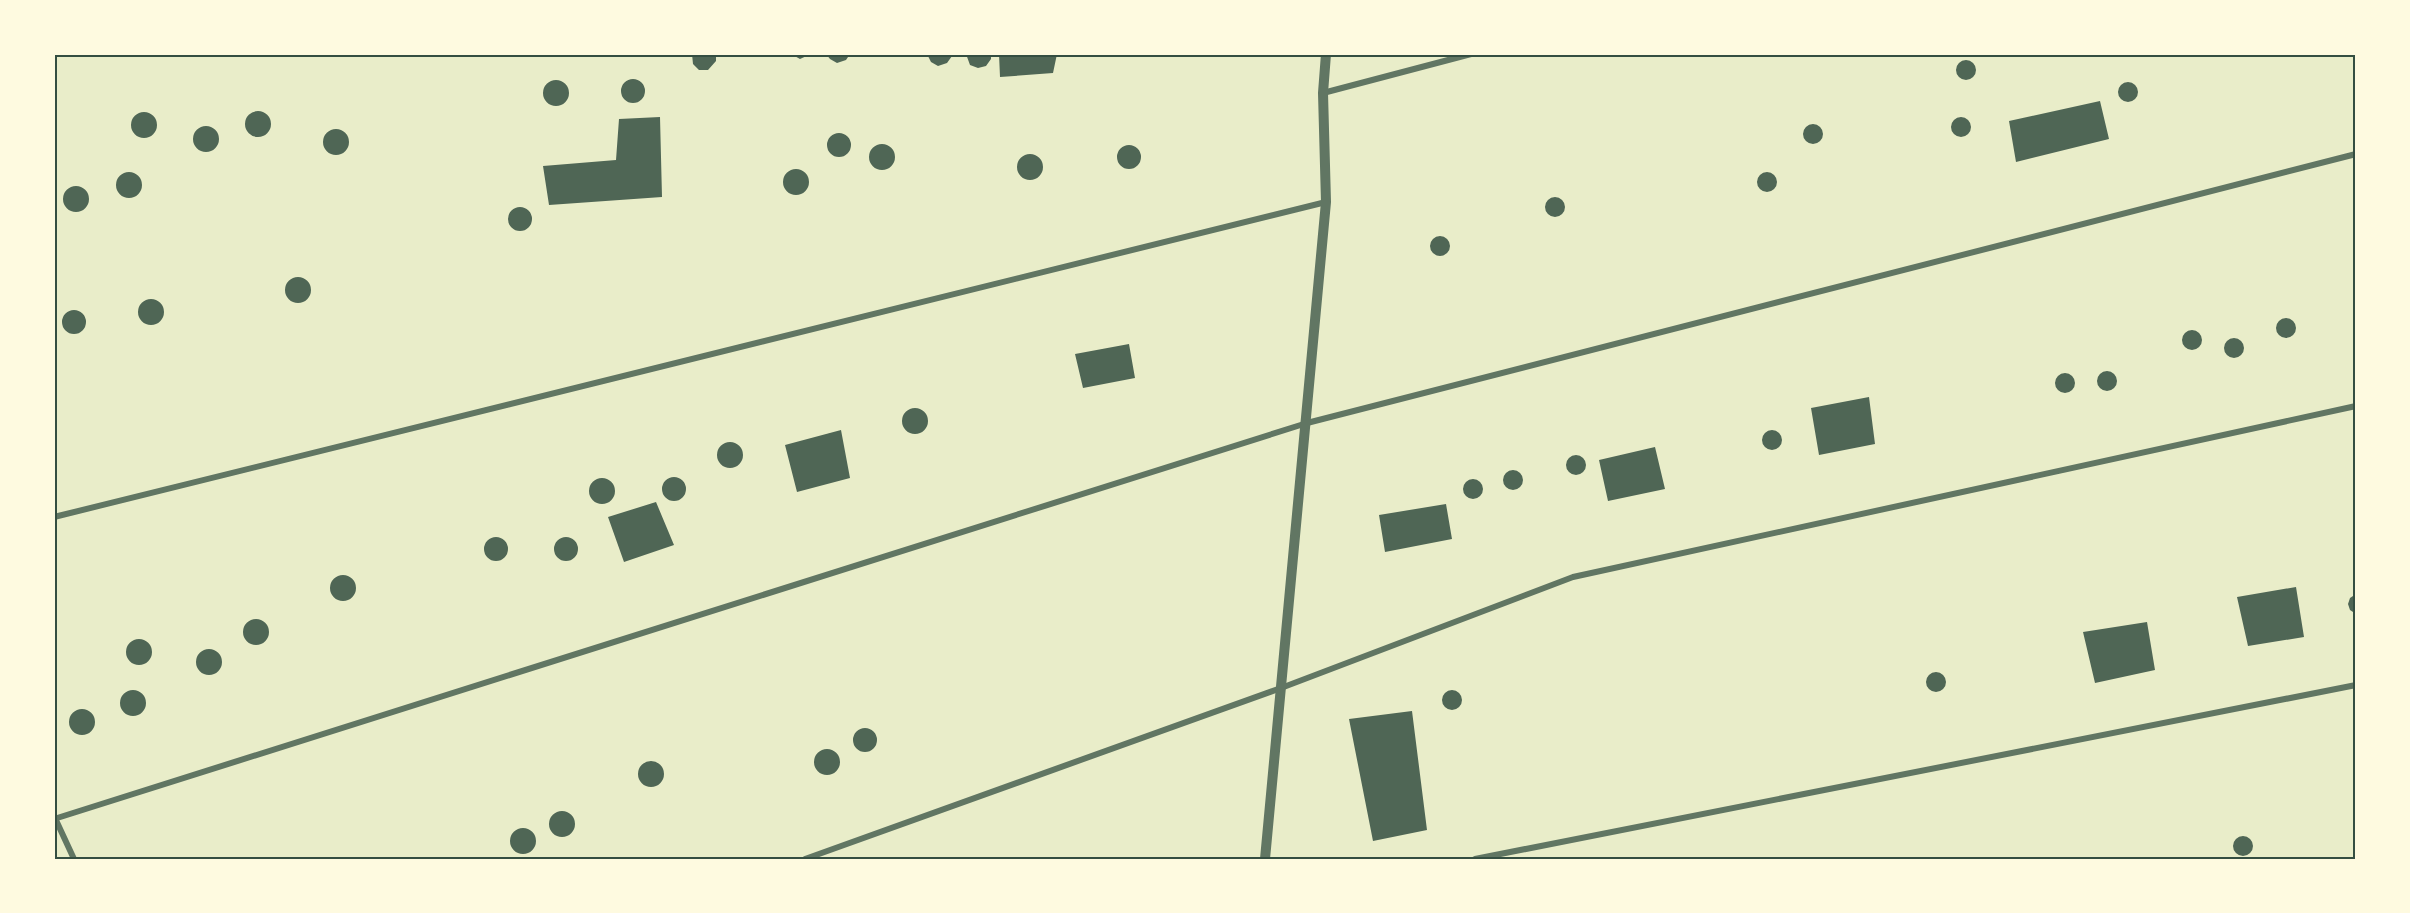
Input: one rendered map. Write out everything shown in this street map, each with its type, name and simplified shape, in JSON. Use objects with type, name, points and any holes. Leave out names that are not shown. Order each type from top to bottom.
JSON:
[{"type":"street","points":[[1265,859],[1326,202],[1323,93],[1326,54]]},
{"type":"street","points":[[1323,93],[1471,54]]},
{"type":"street","points":[[74,859],[55,819],[1307,423],[2356,154]]},
{"type":"street","points":[[54,517],[1326,202]]},
{"type":"street","points":[[805,859],[1281,688],[1573,577],[2356,406]]},
{"type":"street","points":[[1475,859],[2356,685]]},
{"type":"building","points":[[692,54],[716,54],[716,61],[708,70],[699,70],[693,64]]},
{"type":"building","points":[[791,54],[811,54],[800,59]]},
{"type":"building","points":[[826,54],[850,54],[846,60],[837,63]]},
{"type":"building","points":[[927,54],[952,54],[952,56],[947,63],[938,66],[931,62]]},
{"type":"building","points":[[966,54],[991,54],[991,59],[986,66],[978,68],[970,65]]},
{"type":"building","points":[[999,54],[1057,54],[1053,73],[1000,77]]},
{"type":"building","points":[[1966,60],[1973,63],[1976,70],[1973,77],[1966,80],[1959,77],[1956,70],[1959,63]]},
{"type":"building","points":[[628,79],[638,79],[645,86],[645,96],[638,103],[628,103],[621,96],[621,86]]},
{"type":"building","points":[[556,80],[565,84],[569,93],[565,102],[556,106],[547,102],[543,93],[547,84]]},
{"type":"building","points":[[2128,82],[2135,85],[2138,92],[2135,99],[2128,102],[2121,99],[2118,92],[2121,85]]},
{"type":"building","points":[[2100,101],[2109,139],[2016,162],[2009,121]]},
{"type":"building","points":[[258,111],[267,115],[271,124],[267,133],[258,137],[249,133],[245,124],[249,115]]},
{"type":"building","points":[[144,112],[153,116],[157,125],[153,134],[144,138],[135,134],[131,125],[135,116]]},
{"type":"building","points":[[660,117],[662,197],[549,205],[543,166],[616,160],[619,119]]},
{"type":"building","points":[[1961,117],[1968,120],[1971,127],[1968,134],[1961,137],[1954,134],[1951,127],[1954,120]]},
{"type":"building","points":[[1813,124],[1820,127],[1823,134],[1820,141],[1813,144],[1806,141],[1803,134],[1806,127]]},
{"type":"building","points":[[206,126],[215,130],[219,139],[215,148],[206,152],[197,148],[193,139],[197,130]]},
{"type":"building","points":[[336,129],[345,133],[349,142],[345,151],[336,155],[327,151],[323,142],[327,133]]},
{"type":"building","points":[[834,133],[844,133],[851,140],[851,150],[844,157],[834,157],[827,150],[827,140]]},
{"type":"building","points":[[882,144],[891,148],[895,157],[891,166],[882,170],[873,166],[869,157],[873,148]]},
{"type":"building","points":[[1124,145],[1134,145],[1141,152],[1141,162],[1134,169],[1124,169],[1117,162],[1117,152]]},
{"type":"building","points":[[1030,154],[1039,158],[1043,167],[1039,176],[1030,180],[1021,176],[1017,167],[1021,158]]},
{"type":"building","points":[[796,169],[805,173],[809,182],[805,191],[796,195],[787,191],[783,182],[787,173]]},
{"type":"building","points":[[129,172],[138,176],[142,185],[138,194],[129,198],[120,194],[116,185],[120,176]]},
{"type":"building","points":[[1767,172],[1774,175],[1777,182],[1774,189],[1767,192],[1760,189],[1757,182],[1760,175]]},
{"type":"building","points":[[76,186],[85,190],[89,199],[85,208],[76,212],[67,208],[63,199],[67,190]]},
{"type":"building","points":[[1555,197],[1562,200],[1565,207],[1562,214],[1555,217],[1548,214],[1545,207],[1548,200]]},
{"type":"building","points":[[515,207],[525,207],[532,214],[532,224],[525,231],[515,231],[508,224],[508,214]]},
{"type":"building","points":[[1440,236],[1447,239],[1450,246],[1447,253],[1440,256],[1433,253],[1430,246],[1433,239]]},
{"type":"building","points":[[298,277],[307,281],[311,290],[307,299],[298,303],[289,299],[285,290],[289,281]]},
{"type":"building","points":[[151,299],[160,303],[164,312],[160,321],[151,325],[142,321],[138,312],[142,303]]},
{"type":"building","points":[[69,310],[79,310],[86,317],[86,327],[79,334],[69,334],[62,327],[62,317]]},
{"type":"building","points":[[2286,318],[2293,321],[2296,328],[2293,335],[2286,338],[2279,335],[2276,328],[2279,321]]},
{"type":"building","points":[[2192,330],[2199,333],[2202,340],[2199,347],[2192,350],[2185,347],[2182,340],[2185,333]]},
{"type":"building","points":[[2234,338],[2241,341],[2244,348],[2241,355],[2234,358],[2227,355],[2224,348],[2227,341]]},
{"type":"building","points":[[1129,344],[1135,378],[1083,388],[1075,354]]},
{"type":"building","points":[[2107,371],[2114,374],[2117,381],[2114,388],[2107,391],[2100,388],[2097,381],[2100,374]]},
{"type":"building","points":[[2065,373],[2072,376],[2075,383],[2072,390],[2065,393],[2058,390],[2055,383],[2058,376]]},
{"type":"building","points":[[1869,397],[1875,444],[1819,455],[1811,408]]},
{"type":"building","points":[[915,408],[924,412],[928,421],[924,430],[915,434],[906,430],[902,421],[906,412]]},
{"type":"building","points":[[841,430],[850,478],[797,492],[785,445]]},
{"type":"building","points":[[1772,430],[1779,433],[1782,440],[1779,447],[1772,450],[1765,447],[1762,440],[1765,433]]},
{"type":"building","points":[[730,442],[739,446],[743,455],[739,464],[730,468],[721,464],[717,455],[721,446]]},
{"type":"building","points":[[1655,447],[1665,489],[1608,501],[1599,460]]},
{"type":"building","points":[[1576,455],[1583,458],[1586,465],[1583,472],[1576,475],[1569,472],[1566,465],[1569,458]]},
{"type":"building","points":[[1513,470],[1520,473],[1523,480],[1520,487],[1513,490],[1506,487],[1503,480],[1506,473]]},
{"type":"building","points":[[669,477],[679,477],[686,484],[686,494],[679,501],[669,501],[662,494],[662,484]]},
{"type":"building","points":[[602,478],[611,482],[615,491],[611,500],[602,504],[593,500],[589,491],[593,482]]},
{"type":"building","points":[[1473,479],[1480,482],[1483,489],[1480,496],[1473,499],[1466,496],[1463,489],[1466,482]]},
{"type":"building","points":[[656,502],[674,545],[624,562],[608,517]]},
{"type":"building","points":[[1446,504],[1452,539],[1385,552],[1379,515]]},
{"type":"building","points":[[491,537],[501,537],[508,544],[508,554],[501,561],[491,561],[484,554],[484,544]]},
{"type":"building","points":[[561,537],[571,537],[578,544],[578,554],[571,561],[561,561],[554,554],[554,544]]},
{"type":"building","points":[[343,575],[352,579],[356,588],[352,597],[343,601],[334,597],[330,588],[334,579]]},
{"type":"building","points":[[2296,587],[2304,637],[2248,646],[2237,597]]},
{"type":"building","points":[[2356,594],[2356,614],[2350,610],[2348,604],[2350,598]]},
{"type":"building","points":[[256,619],[265,623],[269,632],[265,641],[256,645],[247,641],[243,632],[247,623]]},
{"type":"building","points":[[2147,622],[2155,670],[2095,683],[2083,632]]},
{"type":"building","points":[[139,639],[148,643],[152,652],[148,661],[139,665],[130,661],[126,652],[130,643]]},
{"type":"building","points":[[209,649],[218,653],[222,662],[218,671],[209,675],[200,671],[196,662],[200,653]]},
{"type":"building","points":[[1936,672],[1943,675],[1946,682],[1943,689],[1936,692],[1929,689],[1926,682],[1929,675]]},
{"type":"building","points":[[133,690],[142,694],[146,703],[142,712],[133,716],[124,712],[120,703],[124,694]]},
{"type":"building","points":[[1452,690],[1459,693],[1462,700],[1459,707],[1452,710],[1445,707],[1442,700],[1445,693]]},
{"type":"building","points":[[82,709],[91,713],[95,722],[91,731],[82,735],[73,731],[69,722],[73,713]]},
{"type":"building","points":[[1412,711],[1427,830],[1373,841],[1349,719]]},
{"type":"building","points":[[860,728],[870,728],[877,735],[877,745],[870,752],[860,752],[853,745],[853,735]]},
{"type":"building","points":[[827,749],[836,753],[840,762],[836,771],[827,775],[818,771],[814,762],[818,753]]},
{"type":"building","points":[[651,761],[660,765],[664,774],[660,783],[651,787],[642,783],[638,774],[642,765]]},
{"type":"building","points":[[562,811],[571,815],[575,824],[571,833],[562,837],[553,833],[549,824],[553,815]]},
{"type":"building","points":[[523,828],[532,832],[536,841],[532,850],[523,854],[514,850],[510,841],[514,832]]},
{"type":"building","points":[[2243,836],[2250,839],[2253,846],[2250,853],[2243,856],[2236,853],[2233,846],[2236,839]]}]
